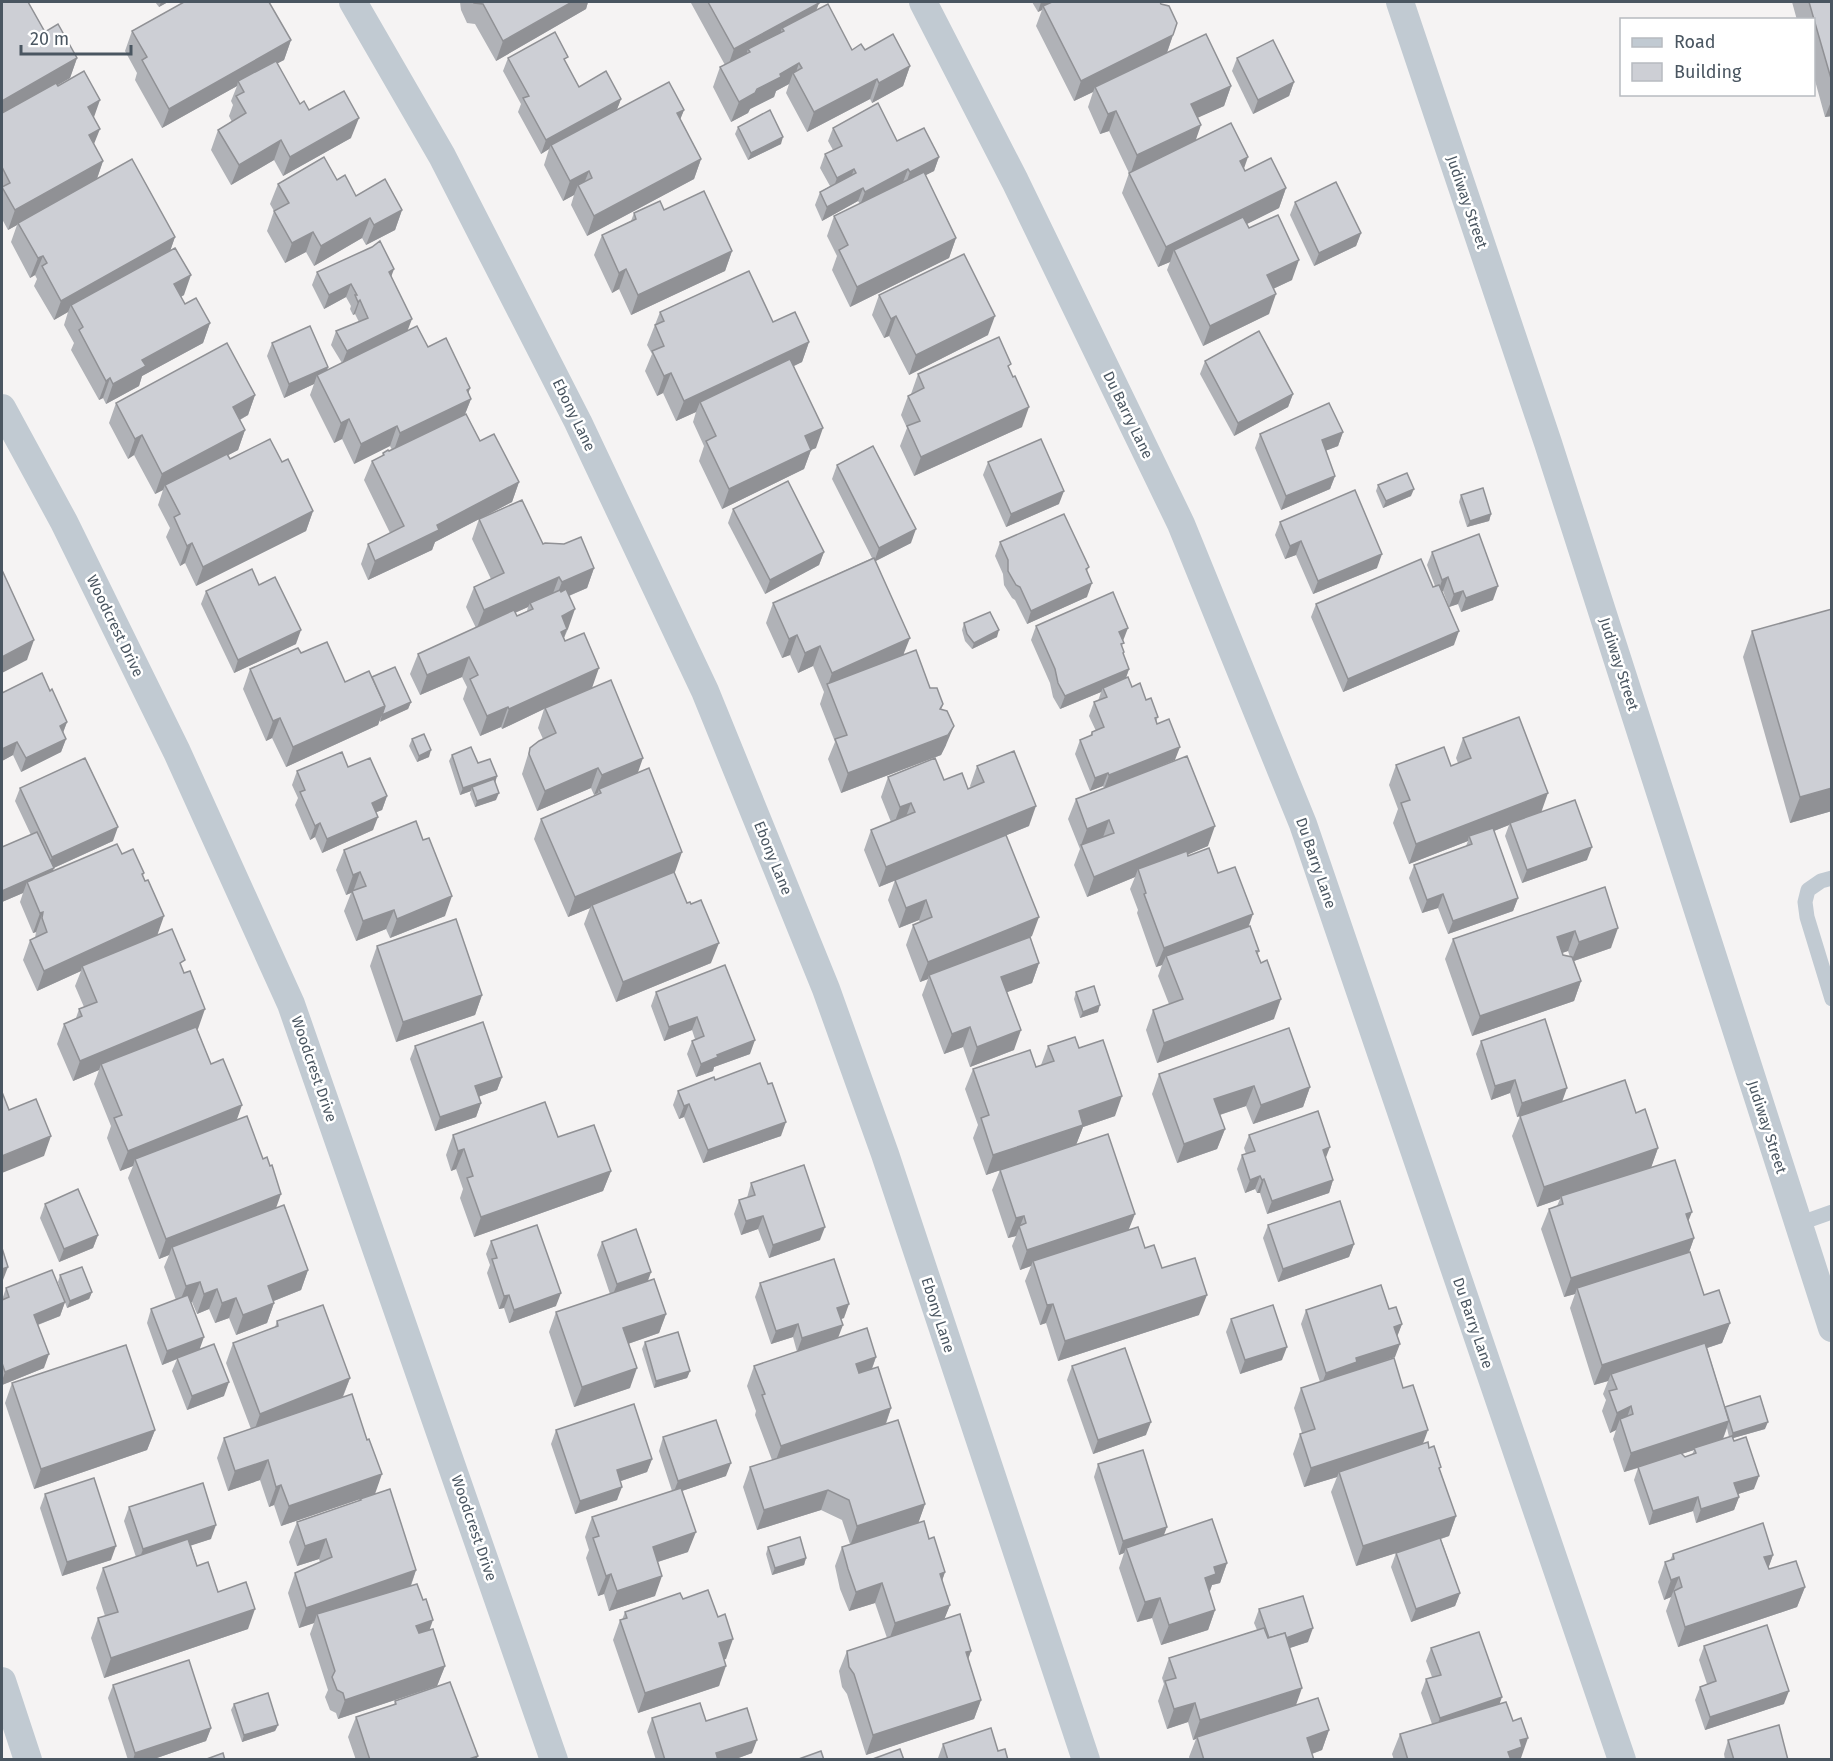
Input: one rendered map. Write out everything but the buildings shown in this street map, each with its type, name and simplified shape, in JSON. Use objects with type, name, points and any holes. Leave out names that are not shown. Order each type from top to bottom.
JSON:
[{"type":"street","name":"Ebony Lane","points":[[353,2],[442,156],[573,411],[705,692],[826,989],[877,1132],[1086,1760]]},
{"type":"street","name":"Du Barry Lane","points":[[923,2],[1014,181],[1181,524],[1303,824],[1622,1760]]},
{"type":"street","name":"Judiway Street","points":[[1400,2],[1555,466],[1832,1328]]},
{"type":"street","name":"Woodcrest Drive","points":[[2,408],[64,522],[166,731],[291,1004],[554,1760]]},
{"type":"street","points":[[2,1681],[28,1760]]},
{"type":"lane","points":[[1832,879],[1821,881],[1808,890],[1805,902],[1807,917],[1832,999]]},
{"type":"lane","points":[[1798,1224],[1832,1212]]}]
